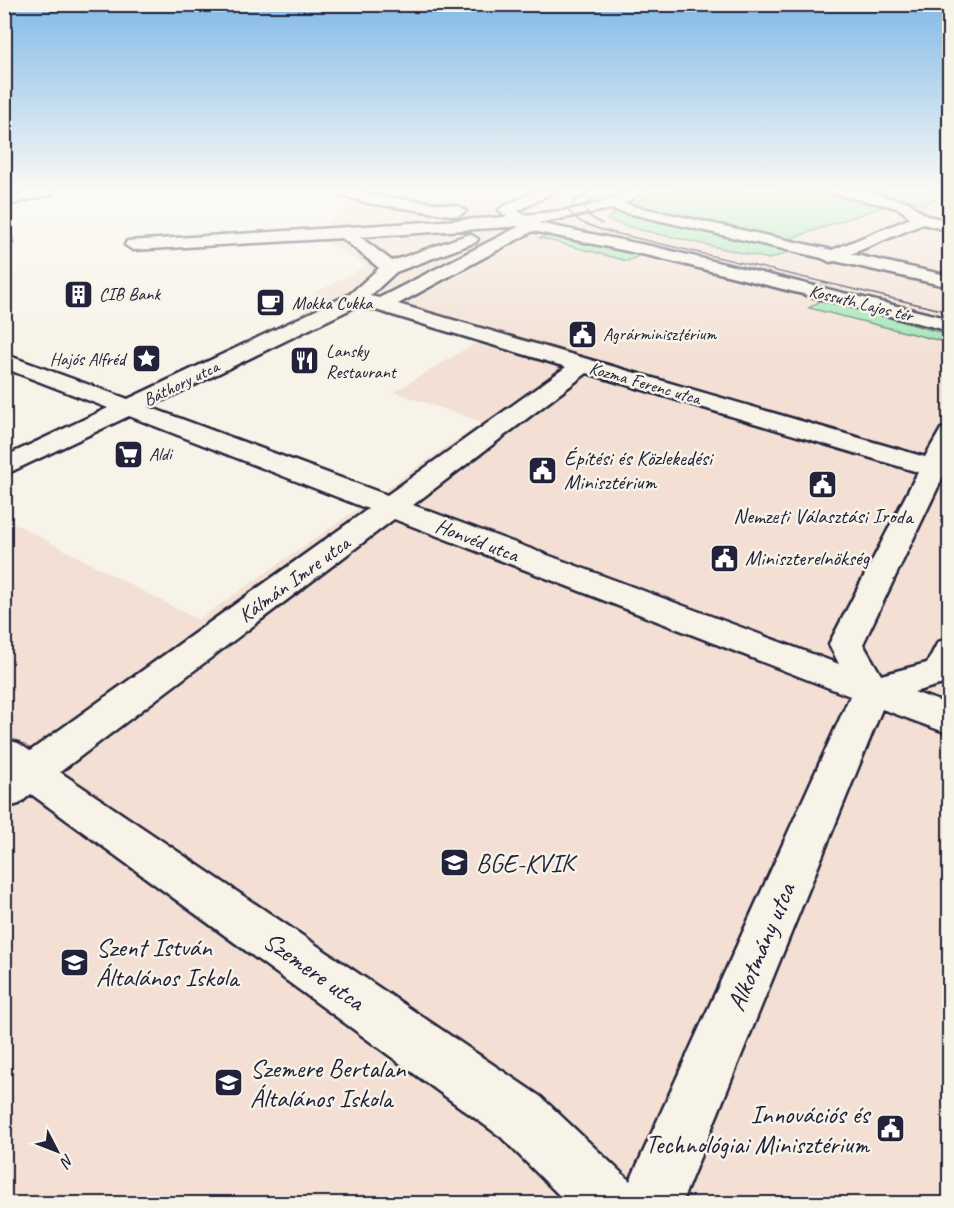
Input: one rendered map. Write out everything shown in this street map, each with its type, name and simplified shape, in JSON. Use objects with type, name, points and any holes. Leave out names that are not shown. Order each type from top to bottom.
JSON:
[{"type":"street","points":[[363,247],[390,268],[453,247]]},
{"type":"street","points":[[381,305],[484,247]]},
{"type":"street","name":"Kossuth Lajos tér","points":[[635,247],[950,324]]},
{"type":"street","name":"Kossuth Lajos tér","points":[[801,247],[950,282]]},
{"type":"street","name":"Kossuth Lajos tér","points":[[773,281],[853,247]]},
{"type":"street","name":"Báthory utca","points":[[4,467],[357,298],[390,268]]},
{"type":"street","name":"Kozma Ferenc utca","points":[[357,298],[933,468]]},
{"type":"street","name":"Honvéd utca","points":[[4,360],[950,720]]},
{"type":"street","name":"Kálmán Imre utca","points":[[14,773],[390,508],[584,365]]},
{"type":"street","points":[[950,434],[846,644],[871,690],[942,672],[950,650]]},
{"type":"street","name":"Alkotmány utca","points":[[651,1203],[871,690]]},
{"type":"street","name":"Szemere utca","points":[[14,773],[520,1117],[611,1203]]},
{"type":"shaded area","points":[[335,247],[949,247],[949,1203],[5,1203],[4,518],[198,620],[482,422],[394,392],[477,342],[313,294],[366,266]]},
{"type":"green space","points":[[575,247],[617,247],[637,251],[641,255],[627,261]]},
{"type":"green space","points":[[717,247],[783,247],[795,250],[769,259]]},
{"type":"green space","points":[[823,299],[949,335],[949,343],[809,308]]},
{"type":"tram line","points":[[676,247],[950,312]]},
{"type":"place","name":"CIB Bank","points":[[78,294]]},
{"type":"place","name":"Mokka Cukka","points":[[271,303]]},
{"type":"place","name":"Agrárminisztérium","points":[[582,334]]},
{"type":"place","name":"Hajós Alfréd","points":[[146,359]]},
{"type":"place","name":"Lansky Restaurant","points":[[305,361]]},
{"type":"place","name":"Aldi","points":[[128,454]]},
{"type":"place","name":"Építési és Közlekedési Minisztérium","points":[[543,470]]},
{"type":"place","name":"Nemzeti Választási Iroda","points":[[823,485]]},
{"type":"place","name":"Miniszterelnökség","points":[[724,558]]},
{"type":"place","name":"BGE-KVIK","points":[[455,863]]},
{"type":"place","name":"Szent István Általános Iskola","points":[[75,962]]},
{"type":"place","name":"Szemere Bertalan Általános Iskola","points":[[229,1083]]},
{"type":"place","name":"Innovációs és Technológiai Minisztérium","points":[[890,1129]]}]
